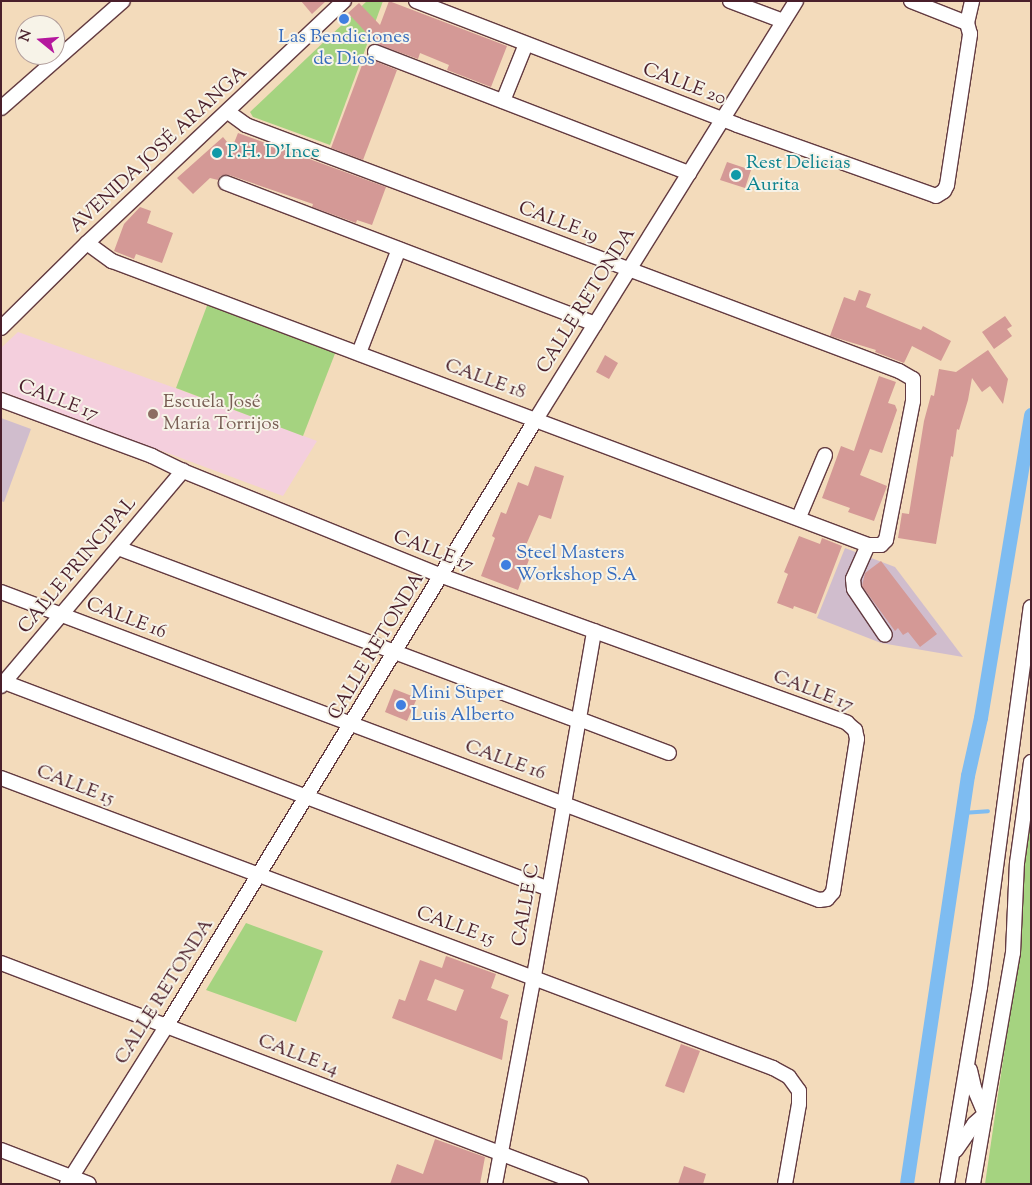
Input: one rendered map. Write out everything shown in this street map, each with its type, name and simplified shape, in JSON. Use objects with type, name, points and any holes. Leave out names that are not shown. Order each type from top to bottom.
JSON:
[{"type":"street","points":[[1,108],[123,1]]},
{"type":"street","name":"AVENIDA JOSÉ ARANGA","points":[[1,328],[344,1]]},
{"type":"street","name":"CALLE 20","points":[[416,1],[722,120],[930,195],[941,195],[944,192],[949,176],[970,34],[967,23]]},
{"type":"street","points":[[730,1],[783,21]]},
{"type":"street","name":"CALLE RETONDA","points":[[69,1180],[167,1026],[536,419],[796,1]]},
{"type":"street","points":[[910,1],[967,23],[972,1]]},
{"type":"street","points":[[503,101],[526,44]]},
{"type":"street","points":[[375,52],[690,173]]},
{"type":"street","name":"CALLE 19","points":[[228,112],[246,125],[899,371],[913,379],[914,400],[886,540],[881,545],[871,545]]},
{"type":"street","points":[[226,183],[595,324]]},
{"type":"street","name":"CALLE 18","points":[[87,244],[112,261],[871,545]]},
{"type":"street","points":[[359,353],[399,249]]},
{"type":"street","name":"CALLE 17","points":[[1,400],[152,456],[183,471],[442,576],[847,723],[856,730],[857,739],[834,892],[827,899]]},
{"type":"street","points":[[799,517],[825,455]]},
{"type":"street","name":"CALLE PRINCIPAL","points":[[3,684],[183,471]]},
{"type":"street","points":[[871,545],[853,579],[854,589],[885,635]]},
{"type":"street","points":[[118,548],[669,753]]},
{"type":"street","name":"CALLE 16","points":[[1,592],[819,900],[827,899]]},
{"type":"street","points":[[947,1184],[968,1061],[1031,607]]},
{"type":"street","name":"CALLE C","points":[[495,1184],[534,976],[594,631]]},
{"type":"street","points":[[3,684],[549,888]]},
{"type":"street","points":[[973,1184],[1013,953],[1017,863],[1031,762]]},
{"type":"street","name":"CALLE 15","points":[[1,778],[258,876],[534,976],[773,1068],[789,1077],[799,1091],[799,1104],[785,1184]]},
{"type":"street","name":"CALLE 14","points":[[1,963],[581,1184]]},
{"type":"street","points":[[968,1061],[974,1088],[985,1114]]},
{"type":"street","points":[[951,1164],[965,1136],[985,1114]]},
{"type":"street","points":[[1,1150],[69,1180],[89,1184]]},
{"type":"shaded area","name":"Escuela José María Torrijos","points":[[18,332],[317,441],[283,496],[1,391],[1,348]]},
{"type":"shaded area","points":[[1,418],[31,429],[4,502],[1,501]]},
{"type":"shaded area","points":[[845,548],[895,567],[963,657],[881,643],[817,618]]},
{"type":"green space","points":[[367,1],[383,1],[330,145],[253,117],[250,112]]},
{"type":"green space","points":[[208,303],[336,351],[303,436],[176,388]]},
{"type":"green space","points":[[1031,805],[1031,1184],[985,1184],[1015,978],[1017,913]]},
{"type":"green space","points":[[246,923],[323,951],[296,1022],[206,990]]},
{"type":"building","points":[[301,1],[326,1],[312,14]]},
{"type":"building","points":[[389,1],[507,46],[491,87],[447,70],[449,65],[420,53],[418,59],[373,43],[374,41],[348,13],[359,3],[380,25]]},
{"type":"building","points":[[365,57],[397,70],[363,160],[331,148]]},
{"type":"building","points":[[238,133],[386,187],[372,225],[357,220],[356,223],[312,207],[313,204],[229,175],[220,176],[218,180],[210,178],[193,194],[177,178],[223,137],[232,148]]},
{"type":"building","name":"Rest Delicias Aurita","points":[[727,162],[751,170],[745,188],[720,180]]},
{"type":"building","points":[[140,207],[151,211],[147,223],[173,233],[162,263],[136,254],[134,259],[114,251],[124,224]]},
{"type":"building","points":[[859,290],[871,294],[866,307],[921,330],[923,326],[951,341],[941,361],[912,346],[904,363],[875,352],[876,350],[830,336],[844,297],[855,301]]},
{"type":"building","points":[[1005,316],[1012,326],[1007,329],[1012,336],[994,349],[982,332]]},
{"type":"building","points":[[988,350],[1008,379],[1003,404],[990,386],[982,392],[972,378],[968,400],[959,430],[957,429],[953,457],[951,456],[936,544],[898,538],[902,513],[909,514],[924,421],[931,395],[934,396],[939,369],[956,372]]},
{"type":"building","points":[[605,355],[618,363],[609,379],[596,372]]},
{"type":"building","points":[[879,376],[896,382],[888,403],[895,405],[897,410],[882,453],[870,449],[860,475],[887,486],[874,521],[848,512],[850,508],[822,498],[841,446],[854,451]]},
{"type":"building","points":[[535,466],[564,476],[551,519],[539,515],[523,552],[531,554],[518,590],[481,576],[495,538],[492,536],[501,512],[506,514],[518,482],[528,486]]},
{"type":"building","points":[[799,536],[820,544],[822,538],[842,546],[816,614],[794,606],[793,609],[777,603],[788,574],[784,572]]},
{"type":"building","points":[[881,561],[937,634],[920,647],[908,632],[903,635],[898,628],[895,631],[862,586],[865,573]]},
{"type":"building","name":"Mini Super Luis Alberto","points":[[394,689],[417,698],[407,721],[385,712]]},
{"type":"building","points":[[446,956],[496,974],[491,988],[509,995],[500,1018],[508,1021],[502,1060],[392,1018],[399,999],[405,1001],[420,960],[442,968]],"holes":[[[435,979],[464,990],[456,1011],[427,1000]]]},
{"type":"building","points":[[681,1044],[700,1051],[684,1093],[665,1086]]},
{"type":"building","points":[[435,1139],[485,1157],[480,1184],[390,1184],[397,1164],[423,1174]]},
{"type":"building","points":[[684,1166],[706,1174],[703,1184],[678,1184]]},
{"type":"waterway","points":[[907,1184],[968,776],[981,718],[1031,415]]},
{"type":"waterway","points":[[962,813],[988,811]]},
{"type":"place","name":"Las Bendiciones de Dios","points":[[344,19]]},
{"type":"place","name":"P.H. D'Ince","points":[[217,153]]},
{"type":"place","name":"Rest Delicias Aurita","points":[[736,175]]},
{"type":"place","name":"Escuela José María Torrijos","points":[[153,414]]},
{"type":"place","name":"Steel Masters Workshop S.A","points":[[506,565]]},
{"type":"place","name":"Mini Super Luis Alberto","points":[[401,705]]}]
